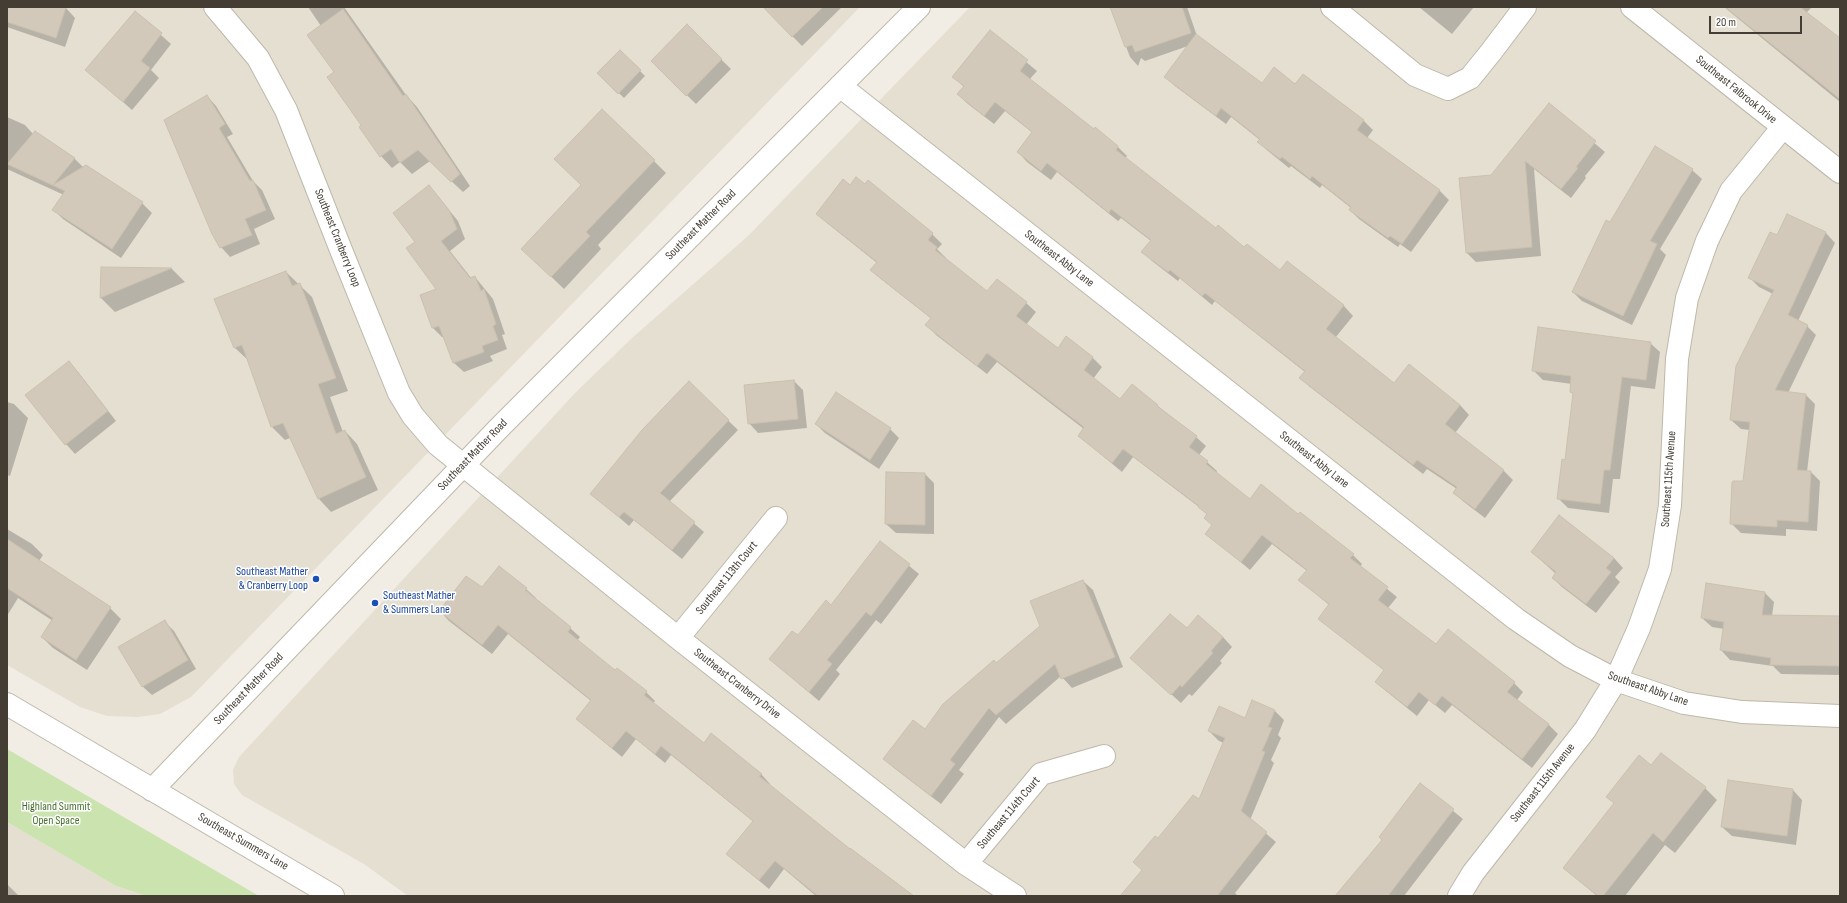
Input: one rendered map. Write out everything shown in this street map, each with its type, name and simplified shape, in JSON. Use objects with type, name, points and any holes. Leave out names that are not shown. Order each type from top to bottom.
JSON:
[{"type":"street","name":"Southeast Cranberry Loop","points":[[214,7],[258,58],[286,110],[341,250],[400,393],[413,416],[438,445],[464,465]]},
{"type":"street","name":"Southeast Mather Road","points":[[152,790],[554,372],[919,7]]},
{"type":"street","points":[[1332,7],[1415,75],[1448,89],[1470,78],[1524,7]]},
{"type":"street","name":"Southeast Falbrook Drive","points":[[1632,7],[1840,172]]},
{"type":"street","name":"Southeast Abby Lane","points":[[840,86],[1516,619],[1570,656],[1616,680],[1684,703],[1742,712],[1840,716]]},
{"type":"street","name":"Southeast 115th Avenue","points":[[1459,896],[1473,873],[1585,730],[1616,680],[1639,628],[1660,569],[1670,505],[1677,359],[1687,298],[1707,241],[1731,191],[1783,127]]},
{"type":"street","name":"Southeast Cranberry Drive","points":[[464,465],[678,638],[966,864],[1015,896]]},
{"type":"street","name":"Southeast 113th Court","points":[[678,638],[776,518]]},
{"type":"street","points":[[7,704],[152,790]]},
{"type":"street","name":"Southeast 114th Court","points":[[966,864],[1041,774],[1104,756]]},
{"type":"street","name":"Southeast Summers Lane","points":[[152,790],[333,896]]},
{"type":"shaded area","points":[[7,7],[860,7],[191,697],[160,714],[138,717],[107,716],[80,707],[7,665]]},
{"type":"shaded area","points":[[970,7],[1840,7],[1840,896],[408,896],[364,864],[242,795],[234,784],[233,770],[239,757],[576,392],[632,338],[748,236]]},
{"type":"shaded area","points":[[7,822],[116,886],[147,896],[7,896]]},
{"type":"green space","name":"Highland Summit Open Space","points":[[7,749],[259,896],[147,896],[116,886],[7,822]]},
{"type":"building","points":[[7,7],[66,7],[56,38],[7,22]]},
{"type":"building","points":[[763,7],[823,7],[792,37]]},
{"type":"building","points":[[1110,7],[1182,7],[1191,33],[1135,52],[1132,45],[1125,47]]},
{"type":"building","points":[[1725,7],[1800,7],[1840,38],[1840,99]]},
{"type":"building","points":[[343,9],[403,96],[406,94],[460,174],[451,182],[418,150],[400,163],[391,149],[380,157],[359,127],[361,125],[327,77],[334,72],[307,35]]},
{"type":"building","points":[[135,11],[162,33],[141,61],[150,68],[123,102],[85,70]]},
{"type":"building","points":[[687,24],[722,59],[686,96],[651,61]]},
{"type":"building","points":[[990,30],[1028,60],[1020,71],[1094,129],[1095,127],[1118,146],[1116,150],[1216,228],[1218,225],[1244,247],[1247,244],[1280,270],[1287,261],[1344,305],[1326,329],[1394,383],[1409,364],[1460,405],[1445,424],[1504,470],[1475,509],[1453,493],[1457,487],[1417,460],[1413,465],[1299,378],[1305,371],[1205,293],[1202,296],[1170,270],[1168,272],[1141,252],[1151,240],[1111,209],[1109,213],[1047,163],[1041,171],[1017,152],[1032,132],[995,102],[984,116],[957,94],[964,86],[952,77]]},
{"type":"building","points":[[1196,34],[1262,83],[1274,67],[1295,84],[1303,74],[1364,120],[1357,130],[1440,190],[1402,244],[1390,236],[1388,238],[1349,210],[1351,207],[1312,176],[1310,179],[1282,157],[1280,159],[1257,142],[1260,139],[1221,108],[1216,116],[1164,77]]},
{"type":"building","points":[[620,50],[641,70],[618,94],[597,73]]},
{"type":"building","points":[[207,95],[225,124],[219,128],[250,181],[253,180],[266,210],[245,219],[252,235],[220,248],[212,234],[164,120]]},
{"type":"building","points":[[1549,103],[1596,141],[1576,167],[1578,168],[1561,189],[1525,161],[1532,247],[1466,253],[1459,178],[1491,175]]},
{"type":"building","points":[[602,109],[655,160],[586,232],[590,236],[551,277],[521,249],[581,185],[554,159]]},
{"type":"building","points":[[35,131],[75,158],[53,185],[86,165],[143,202],[112,249],[52,210],[65,191],[7,164]]},
{"type":"building","points":[[1655,146],[1693,169],[1650,241],[1657,244],[1623,316],[1572,292],[1606,220],[1610,222]]},
{"type":"building","points":[[856,177],[865,184],[868,180],[933,233],[928,240],[937,247],[935,250],[987,291],[997,279],[1027,302],[1016,316],[1058,348],[1066,336],[1093,357],[1084,370],[1120,399],[1132,384],[1158,405],[1157,406],[1197,436],[1189,447],[1208,461],[1206,464],[1250,499],[1261,484],[1298,514],[1300,512],[1354,554],[1350,558],[1388,587],[1378,600],[1436,644],[1448,629],[1515,682],[1507,692],[1549,724],[1522,759],[1442,696],[1435,705],[1419,692],[1407,707],[1375,682],[1384,670],[1318,619],[1329,604],[1298,580],[1307,570],[1262,535],[1241,562],[1205,534],[1212,525],[1204,518],[1207,514],[1198,507],[1199,506],[1123,449],[1112,463],[1078,436],[1084,427],[987,353],[977,366],[925,325],[931,318],[870,270],[877,262],[816,214],[843,179],[850,185]]},
{"type":"building","points":[[429,185],[449,210],[457,229],[441,241],[470,278],[475,276],[481,291],[484,289],[496,324],[493,326],[498,340],[482,346],[484,352],[453,363],[439,326],[432,328],[420,295],[436,289],[406,248],[415,242],[393,213]]},
{"type":"building","points":[[1787,214],[1826,232],[1788,315],[1808,325],[1775,390],[1806,394],[1797,470],[1811,471],[1808,522],[1777,520],[1777,527],[1730,524],[1732,482],[1743,481],[1750,422],[1730,420],[1736,366],[1774,290],[1748,278],[1770,232],[1777,235]]},
{"type":"building","points":[[101,267],[172,268],[100,298]]},
{"type":"building","points":[[286,271],[292,286],[300,283],[336,378],[318,384],[336,434],[345,430],[366,477],[318,499],[283,423],[271,427],[242,345],[234,348],[214,299]]},
{"type":"building","points":[[1538,327],[1651,342],[1646,380],[1622,377],[1610,470],[1604,470],[1600,504],[1557,499],[1562,459],[1565,460],[1573,393],[1570,392],[1571,376],[1532,371]]},
{"type":"building","points":[[69,361],[108,411],[65,445],[25,395]]},
{"type":"building","points":[[794,380],[798,419],[748,424],[744,385]]},
{"type":"building","points":[[689,381],[729,420],[660,493],[695,522],[672,550],[624,512],[619,517],[590,494],[642,430]]},
{"type":"building","points":[[836,392],[891,428],[870,460],[815,424]]},
{"type":"building","points":[[886,472],[925,473],[925,525],[885,524]]},
{"type":"building","points":[[1559,515],[1614,558],[1606,568],[1611,572],[1586,604],[1552,578],[1556,572],[1531,552]]},
{"type":"building","points":[[7,539],[111,607],[76,660],[41,637],[53,618],[7,588]]},
{"type":"building","points":[[880,541],[910,564],[871,616],[866,612],[827,660],[832,664],[809,692],[769,659],[792,631],[798,635],[826,600],[831,605]]},
{"type":"building","points":[[499,566],[527,588],[525,590],[571,627],[568,632],[615,670],[617,668],[647,691],[644,695],[704,743],[711,733],[762,774],[759,776],[850,849],[914,896],[818,896],[775,861],[759,880],[726,854],[753,821],[661,746],[655,754],[626,731],[612,748],[576,719],[591,700],[498,625],[482,645],[439,611],[466,576],[482,587]]},
{"type":"building","points":[[1083,580],[1115,657],[1061,679],[1055,664],[996,715],[989,708],[950,760],[955,764],[931,796],[883,759],[913,720],[925,729],[943,704],[994,660],[996,663],[1040,626],[1030,601]]},
{"type":"building","points":[[1706,583],[1765,592],[1762,615],[1840,616],[1840,666],[1770,665],[1771,658],[1720,650],[1724,622],[1701,618]]},
{"type":"building","points":[[1170,614],[1187,628],[1198,615],[1223,637],[1211,651],[1213,653],[1182,687],[1180,685],[1171,695],[1130,658]]},
{"type":"building","points":[[165,620],[188,660],[142,687],[118,647]]},
{"type":"building","points":[[1252,700],[1275,710],[1268,727],[1272,728],[1262,751],[1265,752],[1241,811],[1267,832],[1217,896],[1120,896],[1142,870],[1133,862],[1155,836],[1158,838],[1193,795],[1199,799],[1225,738],[1208,731],[1219,706],[1245,718]]},
{"type":"building","points":[[1661,753],[1706,787],[1663,842],[1653,833],[1603,896],[1598,896],[1563,868],[1614,803],[1606,797],[1639,755],[1651,765]]},
{"type":"building","points":[[1728,780],[1793,789],[1787,836],[1721,827]]},
{"type":"building","points":[[1420,783],[1454,809],[1388,896],[1335,896],[1382,840],[1379,837]]},
{"type":"place","name":"Southeast Mather & Cranberry Loop","points":[[316,579]]},
{"type":"place","name":"Southeast Mather & Summers Lane","points":[[375,603]]}]
